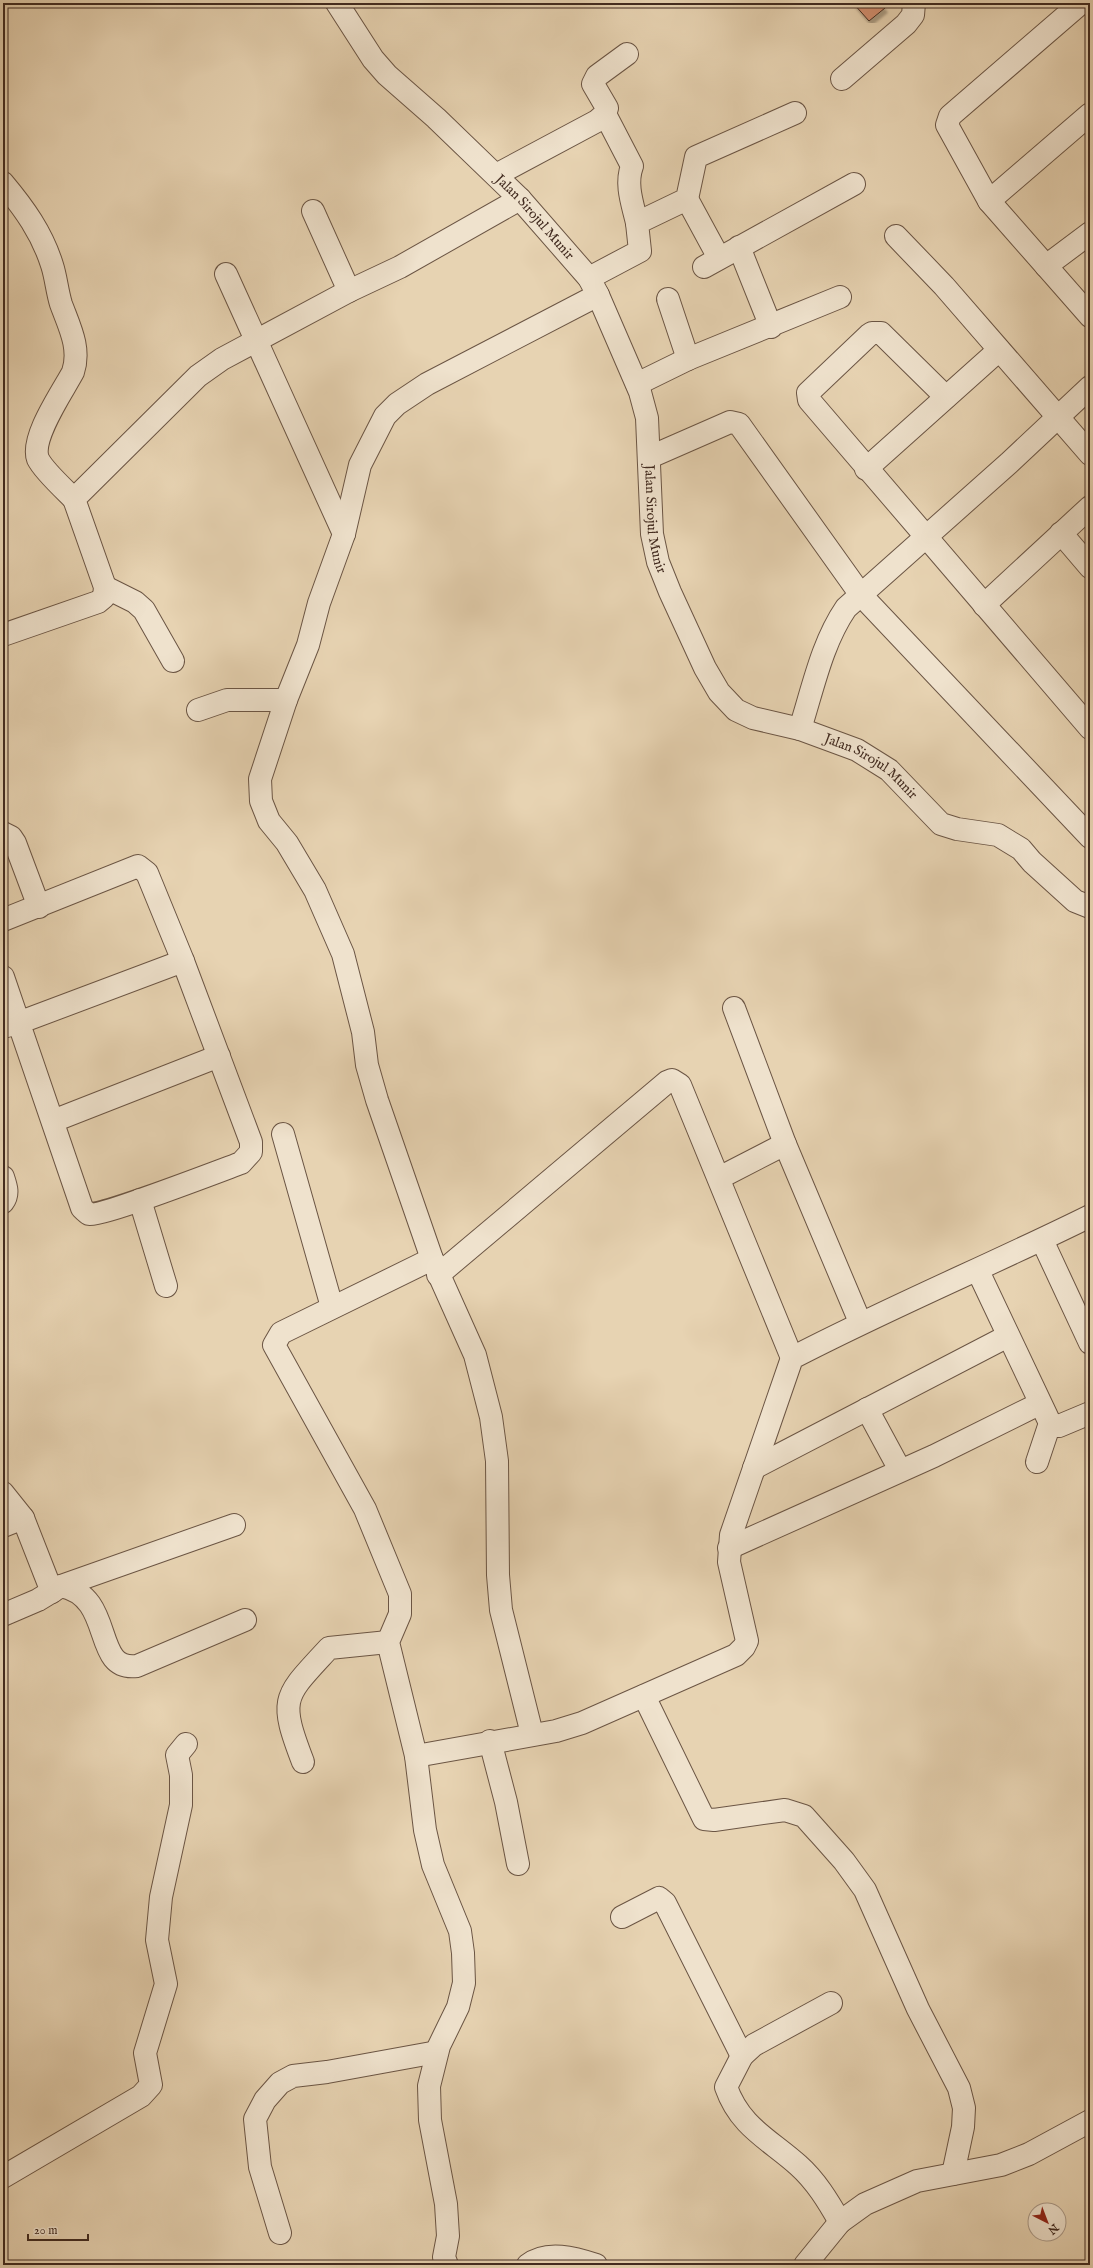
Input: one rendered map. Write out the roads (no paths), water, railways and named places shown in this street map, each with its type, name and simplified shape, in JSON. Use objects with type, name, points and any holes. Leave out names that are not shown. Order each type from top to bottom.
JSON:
[{"type":"street","points":[[842,79],[906,24],[913,15],[914,3]]},
{"type":"street","points":[[1081,3],[948,119],[949,129],[989,201],[1090,316]]},
{"type":"street","name":"Jalan Sirojul Munir","points":[[346,6],[373,59],[387,75],[520,199],[594,286],[637,384],[647,418],[650,457],[649,496],[652,534],[658,562],[705,668],[719,692],[736,710],[753,718],[800,729],[857,750],[878,762],[901,781],[922,806],[941,824],[957,830],[998,835],[1021,849],[1032,862],[1075,901],[1090,907]]},
{"type":"street","points":[[496,175],[597,121],[605,114],[607,108],[593,84],[597,76],[627,54]]},
{"type":"street","points":[[795,113],[696,157],[688,199],[711,263],[854,184]]},
{"type":"street","points":[[532,1734],[501,1610],[498,1575],[497,1461],[491,1417],[475,1355],[435,1267],[377,1100],[367,1065],[363,1032],[343,954],[315,890],[287,843],[269,821],[261,801],[260,779],[286,700],[308,645],[318,603],[344,534],[360,465],[385,416],[397,404],[427,384],[480,355],[594,286],[640,251],[637,223],[629,190],[629,173],[632,166],[605,114]]},
{"type":"street","points":[[989,201],[1090,114]]},
{"type":"street","points":[[3,183],[26,210],[42,239],[52,265],[60,302],[76,349],[76,363],[73,372],[40,434],[36,452],[39,461],[74,499],[105,587],[104,597],[98,602],[3,635]]},
{"type":"street","points":[[74,499],[198,376],[222,359],[349,291],[400,267],[520,199]]},
{"type":"street","points":[[637,223],[688,199]]},
{"type":"street","points":[[313,211],[349,291]]},
{"type":"street","points":[[1046,266],[1090,233]]},
{"type":"street","points":[[896,236],[944,286],[1090,454]]},
{"type":"street","points":[[739,247],[771,327]]},
{"type":"street","points":[[226,274],[344,534]]},
{"type":"street","points":[[637,384],[688,358],[771,327],[840,297]]},
{"type":"street","points":[[668,299],[688,358]]},
{"type":"street","points":[[946,397],[881,333],[872,333],[868,336],[808,393],[809,400],[866,469],[1090,728]]},
{"type":"street","points":[[866,469],[999,350]]},
{"type":"street","points":[[800,729],[820,665],[838,621],[846,608],[1090,387]]},
{"type":"street","points":[[650,457],[730,422],[739,424],[861,595],[1090,837]]},
{"type":"street","points":[[984,604],[1090,507]]},
{"type":"street","points":[[1062,534],[1090,567]]},
{"type":"street","points":[[105,587],[135,602],[144,610],[173,661]]},
{"type":"street","points":[[198,710],[227,700],[286,700]]},
{"type":"street","points":[[3,834],[11,837],[16,843],[39,907]]},
{"type":"street","points":[[3,920],[39,907],[138,866],[147,873],[183,961],[219,1056],[251,1142],[251,1152],[241,1163],[140,1200],[95,1214],[86,1211],[82,1208],[53,1121],[10,1025],[3,977]]},
{"type":"street","points":[[10,1025],[183,961]]},
{"type":"street","points":[[734,1008],[785,1144],[860,1322]]},
{"type":"street","points":[[53,1121],[219,1056]]},
{"type":"street","points":[[416,1756],[490,1741],[556,1731],[582,1723],[736,1655],[744,1647],[747,1641],[729,1562],[731,1535],[792,1358],[680,1085],[672,1080],[667,1082],[435,1267],[332,1307],[281,1333],[274,1345],[365,1509],[400,1594],[400,1614],[388,1642],[416,1756],[425,1830],[433,1865],[460,1932],[463,1953],[464,1983],[458,2007],[445,2031],[437,2052],[429,2086],[430,2120],[446,2204],[448,2236],[444,2257],[448,2265]]},
{"type":"street","points":[[283,1134],[332,1307]]},
{"type":"street","points":[[719,1178],[785,1144]]},
{"type":"street","points":[[3,1177],[7,1188],[6,1198],[3,1202]]},
{"type":"street","points":[[140,1200],[166,1286]]},
{"type":"street","points":[[792,1358],[860,1322],[978,1271],[1090,1216]]},
{"type":"street","points":[[1042,1240],[1090,1343]]},
{"type":"street","points":[[978,1271],[1039,1404],[1050,1423],[1059,1426],[1090,1413]]},
{"type":"street","points":[[754,1468],[1008,1336]]},
{"type":"street","points":[[729,1548],[934,1456],[1039,1404]]},
{"type":"street","points":[[867,1409],[900,1470]]},
{"type":"street","points":[[1037,1462],[1050,1423]]},
{"type":"street","points":[[3,1494],[23,1518],[56,1589]]},
{"type":"street","points":[[3,1526],[23,1518]]},
{"type":"street","points":[[3,1615],[56,1589],[234,1525]]},
{"type":"street","points":[[56,1589],[72,1588],[90,1602],[97,1615],[110,1654],[122,1665],[129,1667],[137,1666],[245,1620]]},
{"type":"street","points":[[303,1762],[287,1716],[287,1703],[300,1680],[329,1648],[388,1642]]},
{"type":"street","points":[[644,1696],[704,1819],[714,1820],[785,1810],[804,1816],[844,1860],[865,1890],[918,2009],[959,2088],[964,2108],[963,2127],[953,2174]]},
{"type":"street","points":[[490,1741],[506,1802],[518,1864]]},
{"type":"street","points":[[3,2177],[141,2096],[151,2086],[145,2053],[166,1984],[157,1940],[160,1897],[182,1805],[181,1775],[177,1755],[186,1744]]},
{"type":"street","points":[[622,1917],[659,1898],[666,1903],[742,2056]]},
{"type":"street","points":[[831,2003],[754,2045],[742,2056],[726,2088],[739,2114],[754,2130],[798,2165],[823,2192],[840,2222]]},
{"type":"street","points":[[280,2233],[260,2167],[255,2118],[266,2100],[280,2083],[293,2076],[327,2072],[437,2052]]},
{"type":"street","points":[[805,2265],[824,2255],[840,2222],[865,2204],[889,2192],[918,2181],[1001,2165],[1029,2154],[1090,2121]]},
{"type":"street","points":[[528,2265],[547,2257],[564,2257],[596,2265]]}]
